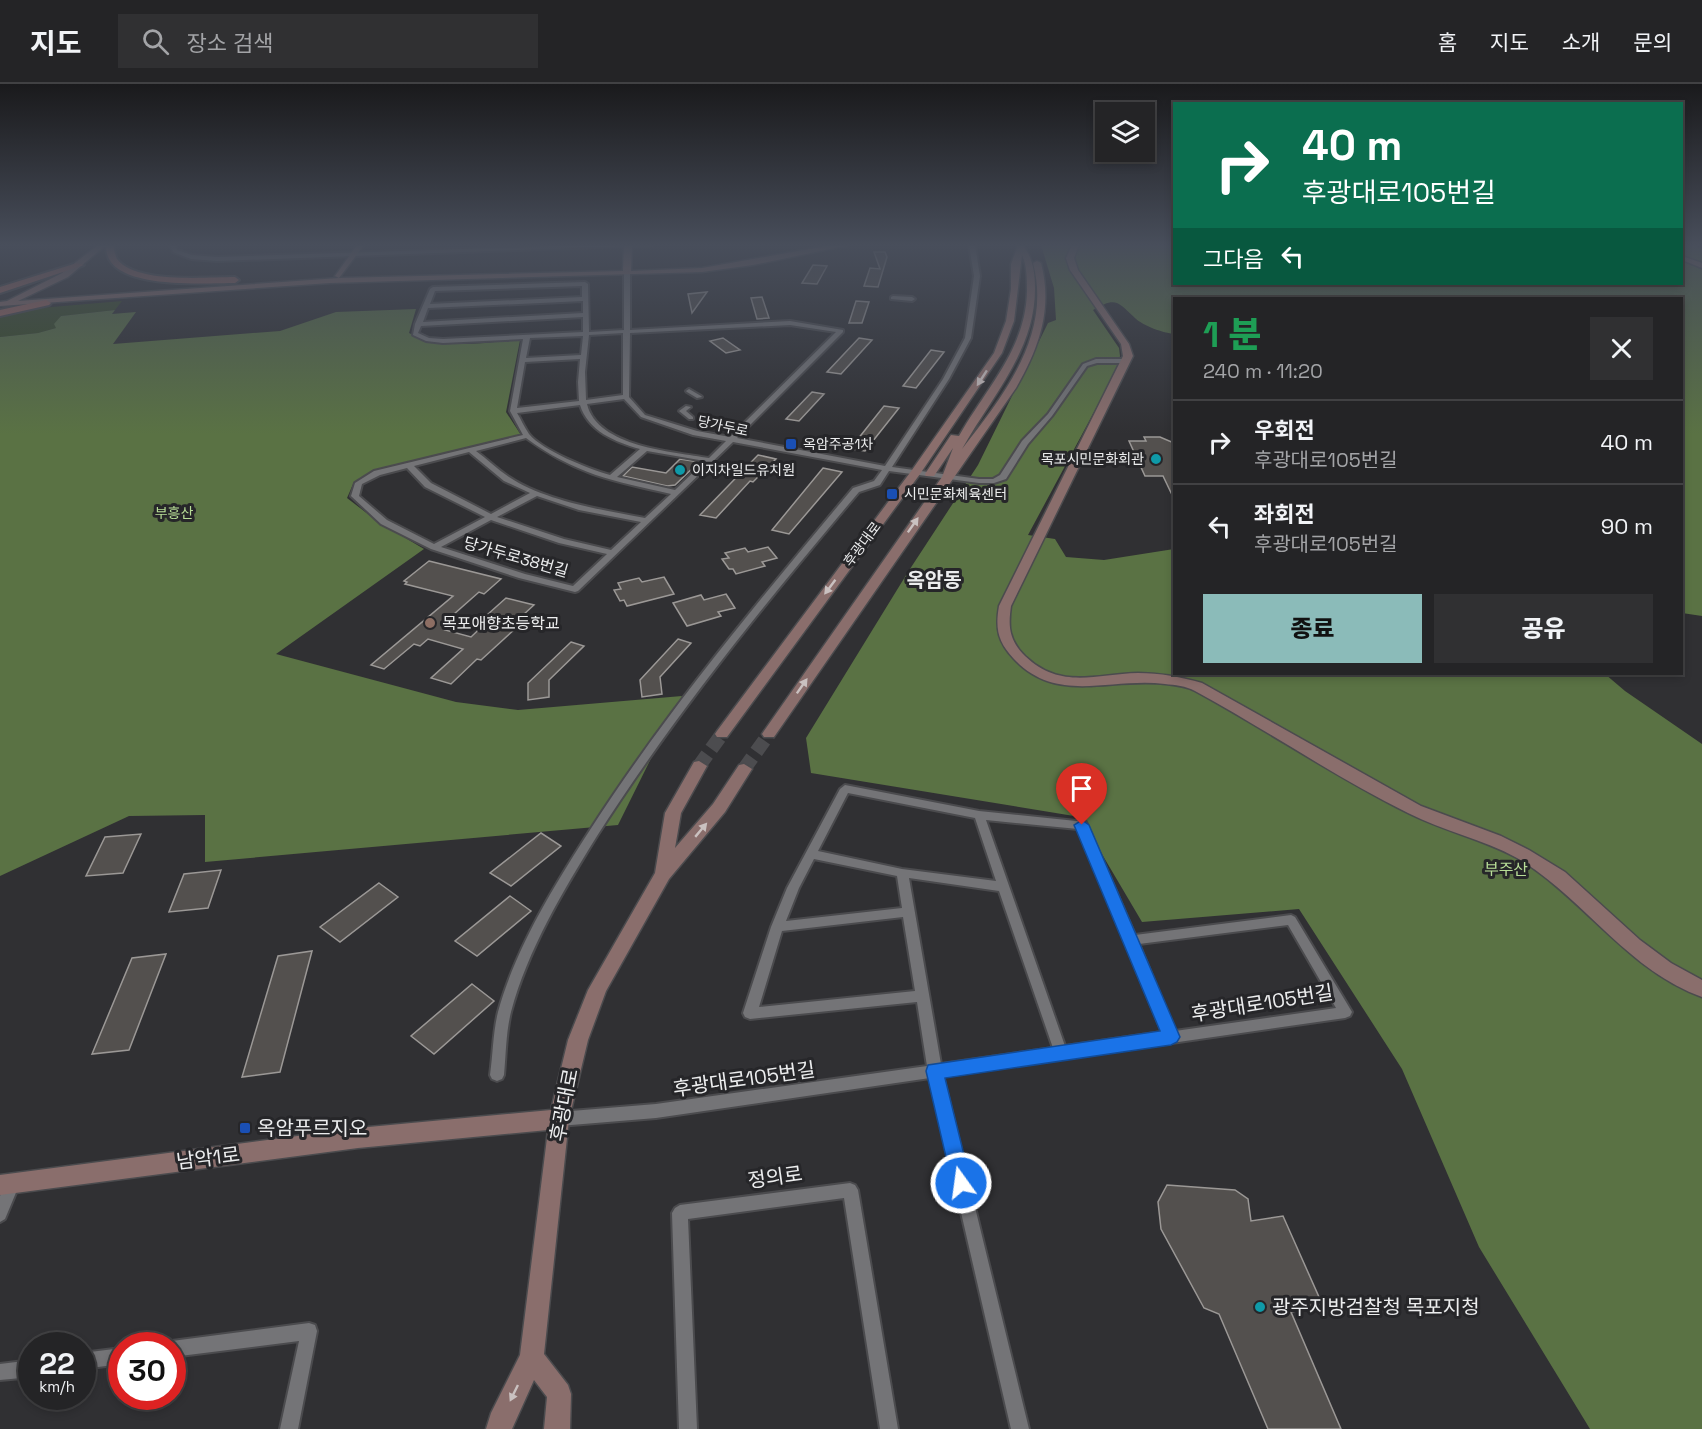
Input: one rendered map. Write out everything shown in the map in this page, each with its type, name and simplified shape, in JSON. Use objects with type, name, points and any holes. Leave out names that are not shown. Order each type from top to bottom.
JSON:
[{"type":"street","points":[[425,308],[415,334],[428,340],[628,330]]},
{"type":"street","points":[[586,308],[582,402],[586,415],[603,431],[618,440],[646,448],[711,460]]},
{"type":"street","points":[[513,411],[626,397],[628,308]]},
{"type":"street","points":[[497,1075],[505,1013],[533,937],[581,851],[665,726],[729,644],[856,490],[877,483],[946,379],[968,338],[972,308]]},
{"type":"street","name":"후광대로","points":[[722,734],[916,472],[998,353],[1012,308]]},
{"type":"street","points":[[930,474],[993,381],[1012,347],[1024,308]]},
{"type":"street","name":"후광대로","points":[[769,734],[947,477],[951,464],[974,420],[1003,379],[1016,354],[1029,322],[1030,308]]},
{"type":"street","points":[[1100,308],[1125,344],[1128,356],[1005,606],[1001,629],[1008,645],[1035,673],[1057,682],[1083,684],[1117,679],[1158,678],[1178,680],[1197,686],[1415,810],[1495,840],[1523,854],[1559,877],[1634,945],[1665,968],[1702,989]]},
{"type":"street","points":[[418,324],[586,315]]},
{"type":"street","name":"당가두로38번길","points":[[527,436],[377,473],[359,483],[355,496],[384,522],[434,547],[477,563],[575,589],[732,440],[841,331],[790,323],[628,330]]},
{"type":"street","points":[[527,336],[513,411],[527,436],[563,461],[586,472],[677,493]]},
{"type":"street","points":[[522,360],[583,357]]},
{"type":"street","name":"당가두로","points":[[626,397],[643,416],[685,430],[885,468],[979,482],[994,481],[1003,477],[1085,365],[1096,361],[1125,362]]},
{"type":"street","points":[[690,391],[699,397]]},
{"type":"street","points":[[688,407],[682,411],[691,418]]},
{"type":"street","points":[[611,478],[646,448]]},
{"type":"street","points":[[471,450],[507,479],[536,494],[582,508],[647,521]]},
{"type":"street","name":"당가두로38번길","points":[[409,465],[428,485],[493,518],[562,541],[613,553]]},
{"type":"street","name":"당가두로38번길","points":[[434,547],[536,494]]},
{"type":"street","name":"후광대로","points":[[663,874],[673,813],[699,766]]},
{"type":"street","name":"후광대로","points":[[500,1429],[500,1422],[532,1357],[559,1119],[578,1040],[597,990],[663,874],[719,808],[744,769]]},
{"type":"street","name":"후광대로105번길","points":[[922,996],[750,1013],[777,927],[793,888],[844,789],[979,815],[1082,825],[1171,1037]]},
{"type":"street","points":[[979,815],[1061,1053]]},
{"type":"street","points":[[812,854],[902,873],[1003,886]]},
{"type":"street","points":[[902,873],[935,1071],[1017,1429]]},
{"type":"street","points":[[777,927],[909,912]]},
{"type":"street","name":"후광대로105번길","points":[[559,1119],[656,1111],[1345,1012],[1291,920],[1131,940]]},
{"type":"street","name":"남악1로","points":[[7,1184],[358,1138],[559,1119]]},
{"type":"street","points":[[0,1214],[7,1184]]},
{"type":"street","name":"정의로","points":[[688,1429],[680,1213],[850,1190],[889,1429]]},
{"type":"street","points":[[186,1347],[309,1331],[289,1429]]},
{"type":"street","points":[[532,1357],[559,1394],[557,1429]]},
{"type":"street","points":[[0,1372],[18,1370]]},
{"type":"green space","points":[[117,308],[115,310],[61,316],[56,328],[38,333],[0,337],[0,315],[28,309]]},
{"type":"green space","name":"부주산","points":[[1055,308],[1097,308],[1093,310],[1119,348],[1120,356],[1115,373],[1028,535],[1055,539],[1066,557],[1104,560],[1173,549],[1173,675],[1606,675],[1625,691],[1702,744],[1702,1429],[1590,1429],[1479,1247],[1402,1069],[1299,909],[1142,922],[1080,817],[811,773],[806,738],[908,572],[978,465],[1048,323],[1056,320]]},
{"type":"green space","name":"부주산","points":[[1123,308],[1173,308],[1173,334],[1159,331],[1135,318]]},
{"type":"green space","name":"부주산","points":[[1683,308],[1702,308],[1702,616],[1683,613]]},
{"type":"green space","name":"부흥산","points":[[416,309],[409,333],[422,339],[449,344],[520,340],[506,412],[521,435],[374,471],[354,482],[347,498],[377,521],[424,549],[276,654],[456,702],[518,710],[682,696],[618,825],[205,862],[205,815],[129,816],[0,876],[0,337],[38,333],[56,328],[54,324],[61,316],[115,310],[112,314],[136,312],[113,344],[280,331],[336,312]]},
{"type":"building","points":[[754,308],[766,308],[769,318],[757,319]]},
{"type":"building","points":[[854,308],[867,308],[862,323],[849,323]]},
{"type":"building","points":[[723,338],[740,350],[726,353],[710,341]]},
{"type":"building","points":[[859,338],[872,340],[841,374],[827,372]]},
{"type":"building","points":[[931,350],[944,352],[916,388],[903,386]]},
{"type":"building","points":[[812,392],[824,394],[799,421],[786,419]]},
{"type":"building","points":[[884,406],[899,408],[865,451],[850,449]]},
{"type":"building","name":"목포시민문화회관","points":[[1144,437],[1160,437],[1173,443],[1173,497],[1163,476],[1145,476],[1129,441],[1146,441]]},
{"type":"building","points":[[758,455],[776,459],[753,482],[750,481],[716,518],[700,515]]},
{"type":"building","name":"이지차일드유치원","points":[[680,459],[699,462],[675,485],[667,486],[623,476],[632,467],[666,473]]},
{"type":"building","points":[[823,468],[842,472],[789,534],[772,530]]},
{"type":"building","points":[[768,547],[777,558],[762,562],[765,566],[736,574],[722,559],[729,558],[725,553],[745,548],[748,552]]},
{"type":"building","name":"목포애향초등학교","points":[[429,561],[501,579],[484,594],[479,592],[453,615],[459,617],[445,630],[471,637],[493,616],[487,615],[506,598],[534,605],[511,626],[516,628],[481,660],[477,659],[451,684],[431,678],[463,649],[428,639],[420,646],[414,644],[384,669],[371,665],[453,596],[405,584],[407,582],[404,581]]},
{"type":"building","points":[[664,577],[674,594],[627,606],[624,600],[620,601],[614,590],[621,589],[618,583],[639,578],[642,582]]},
{"type":"building","points":[[726,594],[735,608],[718,612],[721,616],[687,626],[673,603],[701,595],[704,600]]},
{"type":"building","points":[[678,639],[691,643],[660,677],[662,694],[642,697],[640,680]]},
{"type":"building","points":[[571,642],[584,646],[549,680],[549,697],[528,700],[528,683]]},
{"type":"building","points":[[541,833],[561,846],[511,886],[490,873]]},
{"type":"building","points":[[141,834],[123,873],[86,876],[105,837]]},
{"type":"building","points":[[221,870],[208,908],[169,912],[184,874]]},
{"type":"building","points":[[379,883],[398,897],[340,942],[320,927]]},
{"type":"building","points":[[510,896],[531,911],[477,956],[455,941]]},
{"type":"building","points":[[312,951],[280,1072],[242,1077],[278,956]]},
{"type":"building","points":[[166,954],[129,1050],[92,1054],[132,958]]},
{"type":"building","points":[[472,984],[494,1001],[434,1054],[411,1036]]},
{"type":"building","name":"광주지방검찰청 목포지청","points":[[1167,1185],[1235,1190],[1248,1199],[1251,1221],[1283,1216],[1323,1306],[1291,1312],[1341,1429],[1268,1429],[1219,1314],[1204,1308],[1161,1229],[1158,1202]]},
{"type":"tunnel","points":[[699,766],[722,734]]},
{"type":"tunnel","points":[[744,769],[769,734]]},
{"type":"place","name":"옥암주공1차","points":[[791,444]]},
{"type":"place","name":"목포시민문화회관","points":[[1156,459]]},
{"type":"place","name":"이지차일드유치원","points":[[680,470]]},
{"type":"place","name":"시민문화체육센터","points":[[892,494]]},
{"type":"place","name":"목포애향초등학교","points":[[430,623]]},
{"type":"place","name":"옥암푸르지오","points":[[245,1128]]},
{"type":"place","name":"광주지방검찰청 목포지청","points":[[1260,1307]]},
{"type":"district","name":"옥암동","points":[[934,580]]},
{"type":"route","points":[[961,1183],[935,1071],[1171,1037],[1082,825]]}]
